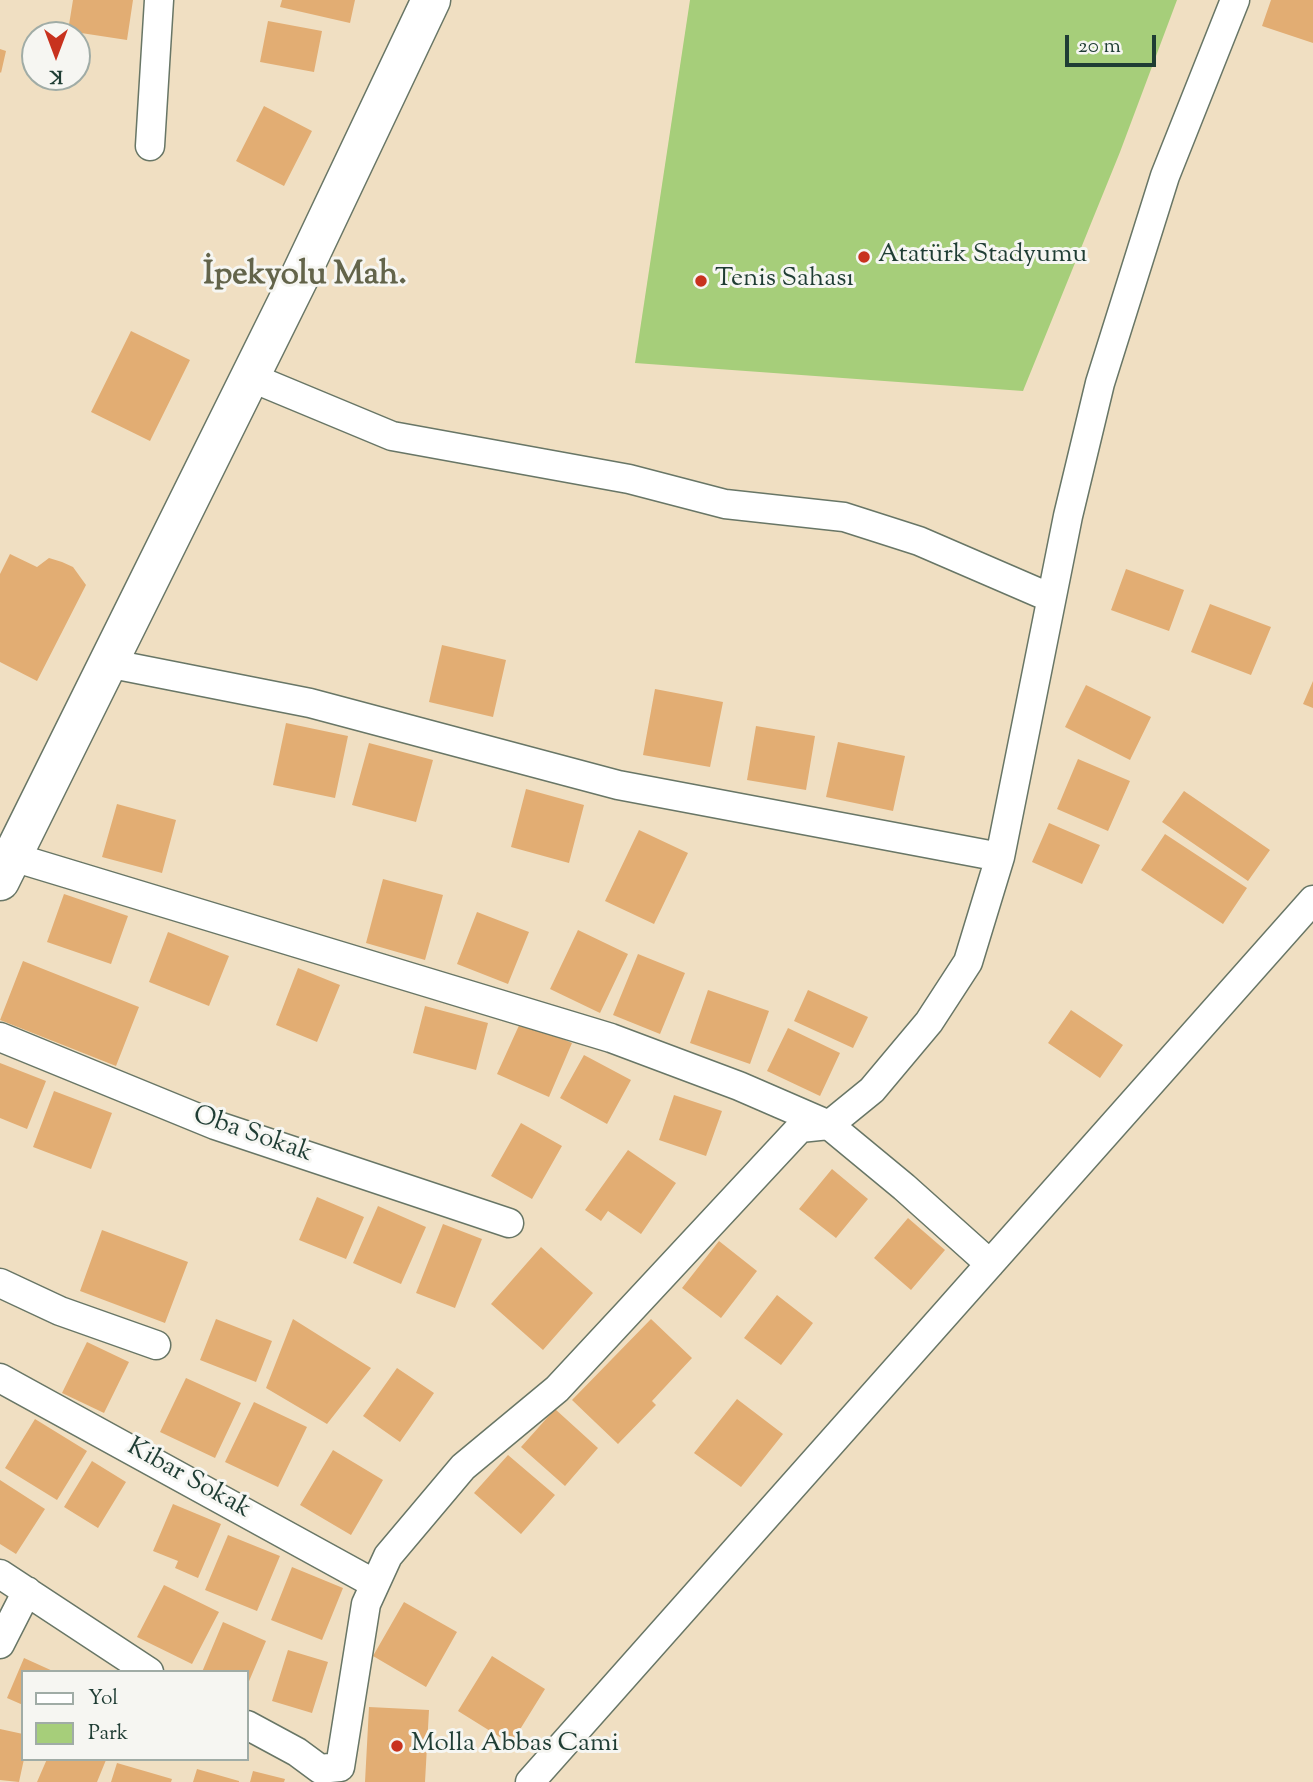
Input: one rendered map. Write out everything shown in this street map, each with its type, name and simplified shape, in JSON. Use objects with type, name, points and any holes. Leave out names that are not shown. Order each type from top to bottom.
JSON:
[{"type":"main road","points":[[7,869],[301,274],[431,0]]},
{"type":"main road","points":[[301,274],[446,0]]},
{"type":"street","points":[[150,146],[159,0]]},
{"type":"street","points":[[248,1726],[297,1752],[320,1769],[342,1774],[366,1604],[388,1556],[463,1467],[557,1389],[800,1128],[829,1125],[872,1090],[929,1022],[968,962],[1000,857],[1068,516],[1100,383],[1165,176],[1235,0]]},
{"type":"street","points":[[250,377],[392,436],[629,479],[725,504],[844,517],[919,541],[1051,598]]},
{"type":"street","points":[[107,663],[310,703],[618,785],[1000,857]]},
{"type":"street","points":[[7,869],[611,1038],[739,1086],[829,1125],[990,1264]]},
{"type":"street","points":[[530,1782],[1313,900]]},
{"type":"street","name":"Oba Sokak","points":[[0,1037],[215,1125],[509,1223]]},
{"type":"street","points":[[0,1283],[60,1311],[156,1345]]},
{"type":"street","name":"Kibar Sokak","points":[[0,1378],[375,1584]]},
{"type":"street","points":[[0,1574],[146,1670]]},
{"type":"street","points":[[0,1644],[27,1591]]},
{"type":"green space","name":"Atatürk Stadyumu","points":[[690,0],[1177,0],[1120,152],[1023,391],[635,363]]},
{"type":"building","points":[[73,0],[133,0],[127,40],[91,35],[91,21],[70,21]]},
{"type":"building","points":[[282,0],[355,0],[350,23],[280,7]]},
{"type":"building","points":[[1271,0],[1313,0],[1313,43],[1262,26]]},
{"type":"building","points":[[268,21],[322,31],[314,72],[260,62]]},
{"type":"building","points":[[0,49],[6,51],[1,73],[0,72]]},
{"type":"building","points":[[264,106],[312,131],[284,186],[236,161]]},
{"type":"building","points":[[131,331],[190,360],[150,441],[91,412]]},
{"type":"building","points":[[10,554],[37,567],[49,558],[62,562],[73,567],[86,585],[37,681],[0,662],[0,574]]},
{"type":"building","points":[[1126,569],[1184,590],[1169,631],[1111,610]]},
{"type":"building","points":[[1210,604],[1271,627],[1251,675],[1191,652]]},
{"type":"building","points":[[442,645],[506,660],[493,717],[429,702]]},
{"type":"building","points":[[1313,681],[1313,708],[1303,704]]},
{"type":"building","points":[[1086,685],[1151,717],[1130,760],[1065,727]]},
{"type":"building","points":[[655,689],[723,702],[710,767],[643,755]]},
{"type":"building","points":[[286,723],[348,736],[335,798],[273,785]]},
{"type":"building","points":[[756,726],[815,736],[806,790],[747,780]]},
{"type":"building","points":[[838,742],[905,756],[893,811],[826,797]]},
{"type":"building","points":[[369,743],[433,760],[416,822],[352,805]]},
{"type":"building","points":[[1078,759],[1130,781],[1108,831],[1057,809]]},
{"type":"building","points":[[526,789],[584,805],[569,863],[511,847]]},
{"type":"building","points":[[1184,791],[1270,850],[1248,881],[1162,822]]},
{"type":"building","points":[[117,804],[176,820],[162,873],[102,857]]},
{"type":"building","points":[[1049,823],[1100,845],[1082,884],[1032,862]]},
{"type":"building","points":[[639,830],[688,853],[654,924],[605,901]]},
{"type":"building","points":[[1165,834],[1247,888],[1223,924],[1141,870]]},
{"type":"building","points":[[383,879],[443,895],[425,960],[366,943]]},
{"type":"building","points":[[64,894],[128,916],[111,964],[47,942]]},
{"type":"building","points":[[477,912],[529,932],[508,984],[457,964]]},
{"type":"building","points":[[578,930],[628,954],[600,1013],[550,989]]},
{"type":"building","points":[[168,932],[229,956],[209,1006],[149,982]]},
{"type":"building","points":[[638,954],[685,973],[660,1034],[613,1015]]},
{"type":"building","points":[[23,961],[139,1007],[116,1066],[0,1020]]},
{"type":"building","points":[[298,968],[340,985],[317,1042],[276,1025]]},
{"type":"building","points":[[708,990],[769,1011],[750,1064],[690,1043]]},
{"type":"building","points":[[808,990],[868,1017],[853,1048],[794,1021]]},
{"type":"building","points":[[425,1006],[488,1023],[476,1070],[413,1053]]},
{"type":"building","points":[[1071,1010],[1123,1045],[1100,1078],[1048,1043]]},
{"type":"building","points":[[521,1021],[572,1043],[549,1097],[497,1074]]},
{"type":"building","points":[[788,1028],[840,1053],[820,1096],[767,1071]]},
{"type":"building","points":[[584,1055],[631,1080],[607,1124],[560,1098]]},
{"type":"building","points":[[0,1063],[46,1081],[27,1129],[0,1118]]},
{"type":"building","points":[[54,1091],[112,1113],[91,1169],[33,1147]]},
{"type":"building","points":[[674,1095],[722,1111],[706,1156],[659,1140]]},
{"type":"building","points":[[521,1123],[562,1146],[532,1199],[491,1176]]},
{"type":"building","points":[[628,1150],[676,1183],[641,1234],[608,1211],[601,1221],[585,1210]]},
{"type":"building","points":[[832,1169],[868,1199],[836,1238],[799,1209]]},
{"type":"building","points":[[317,1197],[364,1217],[346,1259],[299,1240]]},
{"type":"building","points":[[378,1206],[426,1227],[401,1284],[353,1263]]},
{"type":"building","points":[[908,1218],[945,1250],[911,1290],[874,1258]]},
{"type":"building","points":[[443,1224],[482,1239],[455,1308],[416,1293]]},
{"type":"building","points":[[102,1230],[188,1262],[165,1323],[80,1291]]},
{"type":"building","points":[[719,1241],[757,1271],[721,1318],[682,1288]]},
{"type":"building","points":[[541,1247],[593,1293],[543,1350],[491,1304]]},
{"type":"building","points":[[777,1295],[813,1323],[781,1365],[744,1338]]},
{"type":"building","points":[[216,1319],[272,1341],[256,1382],[200,1360]]},
{"type":"building","points":[[293,1319],[371,1368],[327,1424],[266,1388]]},
{"type":"building","points":[[651,1319],[692,1358],[652,1401],[656,1405],[618,1444],[572,1400]]},
{"type":"building","points":[[87,1342],[129,1362],[104,1413],[62,1393]]},
{"type":"building","points":[[397,1368],[434,1393],[400,1442],[363,1416]]},
{"type":"building","points":[[186,1378],[241,1403],[215,1458],[160,1432]]},
{"type":"building","points":[[737,1399],[783,1434],[741,1487],[694,1453]]},
{"type":"building","points":[[254,1402],[307,1427],[278,1487],[225,1462]]},
{"type":"building","points":[[555,1409],[598,1448],[565,1486],[521,1447]]},
{"type":"building","points":[[35,1419],[87,1451],[57,1500],[5,1468]]},
{"type":"building","points":[[333,1450],[383,1480],[351,1535],[300,1505]]},
{"type":"building","points":[[508,1455],[555,1495],[521,1534],[474,1493]]},
{"type":"building","points":[[92,1461],[126,1482],[98,1528],[64,1507]]},
{"type":"building","points":[[0,1480],[45,1509],[16,1554],[0,1544]]},
{"type":"building","points":[[173,1504],[221,1524],[198,1578],[175,1568],[178,1561],[153,1551]]},
{"type":"building","points":[[228,1535],[280,1556],[257,1611],[205,1590]]},
{"type":"building","points":[[292,1567],[343,1588],[322,1640],[271,1620]]},
{"type":"building","points":[[164,1585],[219,1612],[192,1664],[137,1637]]},
{"type":"building","points":[[404,1602],[457,1632],[426,1687],[373,1656]]},
{"type":"building","points":[[223,1622],[266,1641],[248,1684],[248,1670],[203,1670]]},
{"type":"building","points":[[288,1650],[328,1662],[312,1713],[272,1701]]},
{"type":"building","points":[[492,1656],[545,1689],[511,1744],[458,1711]]},
{"type":"building","points":[[24,1658],[51,1670],[21,1670],[21,1704],[7,1698]]},
{"type":"building","name":"Molla Abbas Cami","points":[[369,1707],[429,1710],[425,1782],[365,1782]]},
{"type":"building","points":[[0,1729],[21,1734],[21,1761],[24,1761],[19,1782],[0,1780]]},
{"type":"building","points":[[46,1761],[106,1761],[97,1782],[37,1782]]},
{"type":"building","points":[[117,1763],[172,1779],[171,1782],[111,1782]]},
{"type":"building","points":[[197,1769],[239,1781],[239,1782],[193,1782]]},
{"type":"building","points":[[253,1771],[285,1779],[284,1782],[250,1782]]},
{"type":"place","name":"Atatürk Stadyumu","points":[[864,257]]},
{"type":"place","name":"Tenis Sahası","points":[[701,281]]},
{"type":"place","name":"Molla Abbas Cami","points":[[397,1746]]},
{"type":"district","name":"İpekyolu Mah.","points":[[305,277]]}]
